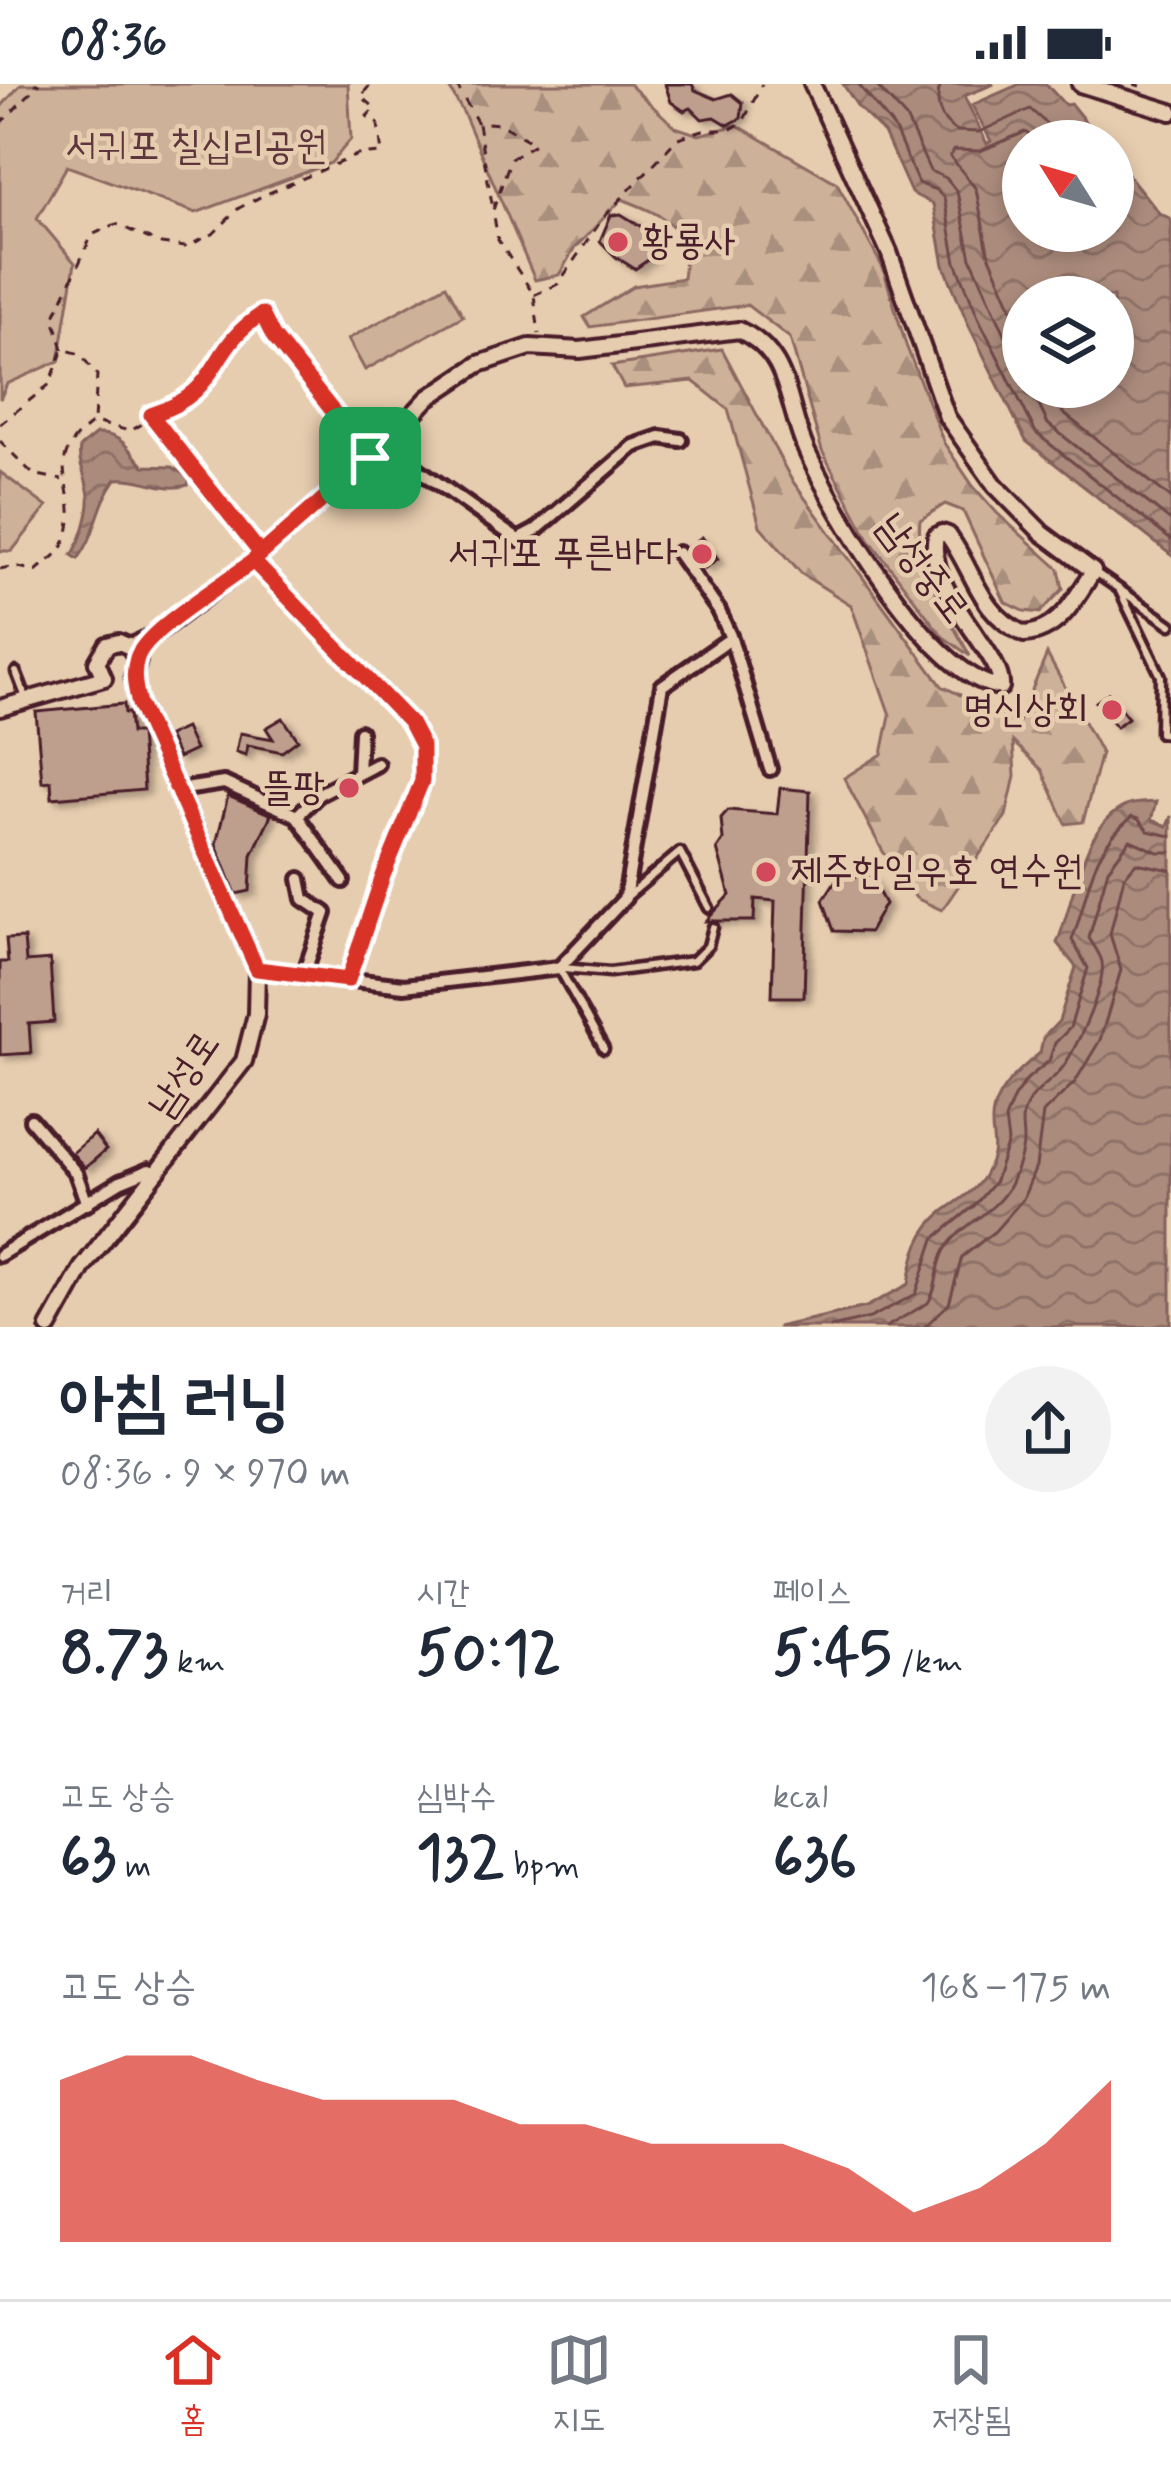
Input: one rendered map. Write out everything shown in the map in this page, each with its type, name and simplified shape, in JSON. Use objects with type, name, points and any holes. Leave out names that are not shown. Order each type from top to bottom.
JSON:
[{"type":"street","points":[[812,84],[897,272],[947,417],[995,485],[1042,533],[1093,571]]},
{"type":"street","points":[[1080,84],[1171,112]]},
{"type":"street","name":"남성중로","points":[[134,652],[257,558],[384,445],[428,398],[479,364],[530,347],[580,350],[739,330],[760,339],[774,356],[805,447],[825,488],[900,604],[929,640],[995,688],[1004,683],[949,593],[935,552],[936,536],[948,535],[981,600],[1008,626],[1024,634],[1053,624],[1093,571]]},
{"type":"street","points":[[151,415],[257,558],[410,723],[422,746],[422,781],[348,980]]},
{"type":"street","points":[[384,445],[518,540],[648,439],[681,440]]},
{"type":"street","points":[[678,553],[719,610],[731,638],[770,769]]},
{"type":"street","points":[[257,969],[404,986],[560,968],[625,898],[662,686],[731,638]]},
{"type":"street","points":[[0,708],[101,673],[127,680],[134,652],[104,639],[101,673]]},
{"type":"street","name":"남성로","points":[[49,1327],[82,1268],[244,1060],[256,1014],[257,969],[127,680]]},
{"type":"street","points":[[358,773],[360,732]]},
{"type":"street","points":[[297,816],[320,794],[377,764]]},
{"type":"street","points":[[178,790],[224,783],[297,816],[343,881]]},
{"type":"street","points":[[300,879],[304,898],[325,913],[304,974]]},
{"type":"street","points":[[31,1120],[76,1173],[87,1204]]},
{"type":"street","points":[[0,1255],[134,1176],[149,1170],[154,1174]]},
{"type":"lane","points":[[273,336],[370,458]]},
{"type":"lane","points":[[1093,571],[1171,625]]},
{"type":"lane","points":[[1119,589],[1162,676],[1160,733],[1171,734]]},
{"type":"lane","points":[[16,672],[27,701]]},
{"type":"lane","points":[[625,898],[680,852],[710,908]]},
{"type":"lane","points":[[560,968],[610,972],[693,962],[708,946],[713,926]]},
{"type":"lane","points":[[560,968],[604,1049]]},
{"type":"path","points":[[0,424],[50,384],[63,349],[54,318],[92,235],[116,224],[161,244],[185,247],[213,234],[239,208],[264,195],[357,155],[382,153],[378,124],[367,116],[375,108],[361,96],[371,84]]},
{"type":"path","points":[[456,84],[477,122],[498,240],[534,296],[538,334]]},
{"type":"path","points":[[534,296],[558,284],[603,218],[678,138],[703,130],[730,130],[743,122],[762,84]]},
{"type":"path","points":[[0,124],[36,85]]},
{"type":"path","points":[[477,122],[500,124],[535,144],[511,158],[493,210]]},
{"type":"path","points":[[94,422],[130,431],[151,415],[190,399],[201,390],[226,344],[262,314],[273,336]]},
{"type":"path","points":[[0,569],[14,566],[36,571],[60,550],[70,494],[64,479],[68,445],[94,422],[97,375],[80,354],[63,349]]},
{"type":"path","points":[[0,441],[33,474],[64,479]]},
{"type":"green space","name":"서귀포 칠십리공원","points":[[21,84],[348,84],[351,139],[331,163],[196,213],[67,166],[37,218],[75,263],[59,361],[7,384],[0,399],[0,108]]},
{"type":"green space","points":[[447,84],[629,84],[675,127],[699,135],[737,125],[837,183],[883,268],[906,345],[944,443],[997,513],[1059,569],[1063,589],[1040,613],[1005,602],[963,511],[945,504],[920,520],[920,538],[935,591],[970,656],[942,636],[869,539],[822,451],[790,338],[747,305],[590,327],[584,317],[634,286],[683,278],[679,235],[651,211],[622,199],[574,249],[559,275],[535,280]]},
{"type":"green space","points":[[446,285],[463,316],[365,370],[348,339]]},
{"type":"green space","points":[[722,349],[791,479],[942,686],[1018,723],[1047,654],[1101,753],[1083,822],[1066,824],[1042,770],[1013,742],[1015,776],[1006,816],[942,910],[916,898],[882,850],[844,778],[882,754],[890,715],[851,605],[802,574],[760,526],[728,409],[693,381],[624,388],[612,366]]},
{"type":"green space","points":[[0,472],[47,507],[12,551],[0,551]]},
{"type":"water","points":[[843,84],[994,84],[964,96],[987,144],[991,141],[972,105],[1020,84],[1046,84],[1084,120],[1002,120],[1002,252],[1134,252],[1134,182],[1159,213],[1171,219],[1171,555],[1026,441],[1010,408],[1134,408],[1134,276],[1002,276],[1002,393],[944,265],[933,204],[911,193],[884,133]]},
{"type":"water","points":[[96,434],[119,440],[144,466],[172,467],[190,478],[188,485],[178,487],[116,479],[78,559],[72,555],[89,504],[80,447]]},
{"type":"water","points":[[1156,802],[1151,820],[1167,826],[1171,816],[1171,1327],[777,1327],[866,1307],[909,1284],[929,1226],[977,1185],[990,1165],[992,1120],[1002,1091],[1040,1053],[1043,1038],[1059,1021],[1076,967],[1057,943],[1089,847],[1111,816],[1129,805]]},
{"type":"building","points":[[665,84],[692,84],[716,99],[732,94],[743,103],[741,118],[728,125],[715,117],[702,119],[691,108],[684,111],[671,102]]},
{"type":"building","points":[[621,214],[648,231],[651,258],[635,269],[600,241],[611,215]]},
{"type":"building","name":"서귀포 푸른바다","points":[[702,537],[718,559],[705,568],[686,548]]},
{"type":"building","name":"명신상회","points":[[1108,693],[1128,718],[1116,727],[1096,702]]},
{"type":"building","points":[[124,704],[131,733],[140,733],[144,790],[52,798],[51,781],[42,782],[36,712]]},
{"type":"building","points":[[283,718],[298,740],[282,752],[248,745],[246,755],[236,752],[240,733],[273,739],[266,728]]},
{"type":"building","points":[[185,728],[195,750],[178,758],[168,736]]},
{"type":"building","name":"제주한일우호 연수원","points":[[780,788],[810,791],[804,997],[772,997],[775,901],[755,899],[754,921],[706,921],[730,895],[717,849],[723,840],[721,818],[728,810],[777,814]]},
{"type":"building","points":[[228,796],[271,815],[252,855],[250,891],[236,894],[216,844]]},
{"type":"building","points":[[870,876],[885,904],[869,932],[834,931],[823,900],[838,877]]},
{"type":"building","points":[[24,938],[26,962],[50,960],[54,1022],[29,1024],[31,1053],[0,1055],[0,962],[8,962],[6,939]]},
{"type":"building","points":[[94,1134],[106,1150],[85,1168],[72,1153]]},
{"type":"place","name":"황룡사","points":[[618,242]]},
{"type":"place","name":"서귀포 푸른바다","points":[[702,554]]},
{"type":"place","name":"명신상회","points":[[1112,710]]},
{"type":"place","name":"뜰팡","points":[[349,788]]},
{"type":"place","name":"제주한일우호 연수원","points":[[766,872]]},
{"type":"route","points":[[262,314],[273,336],[370,458],[315,508],[253,561],[410,723],[422,746],[422,781],[348,980],[257,969],[139,704],[133,676],[137,657],[154,635],[261,554],[151,415],[201,390],[237,330],[262,314]]}]
